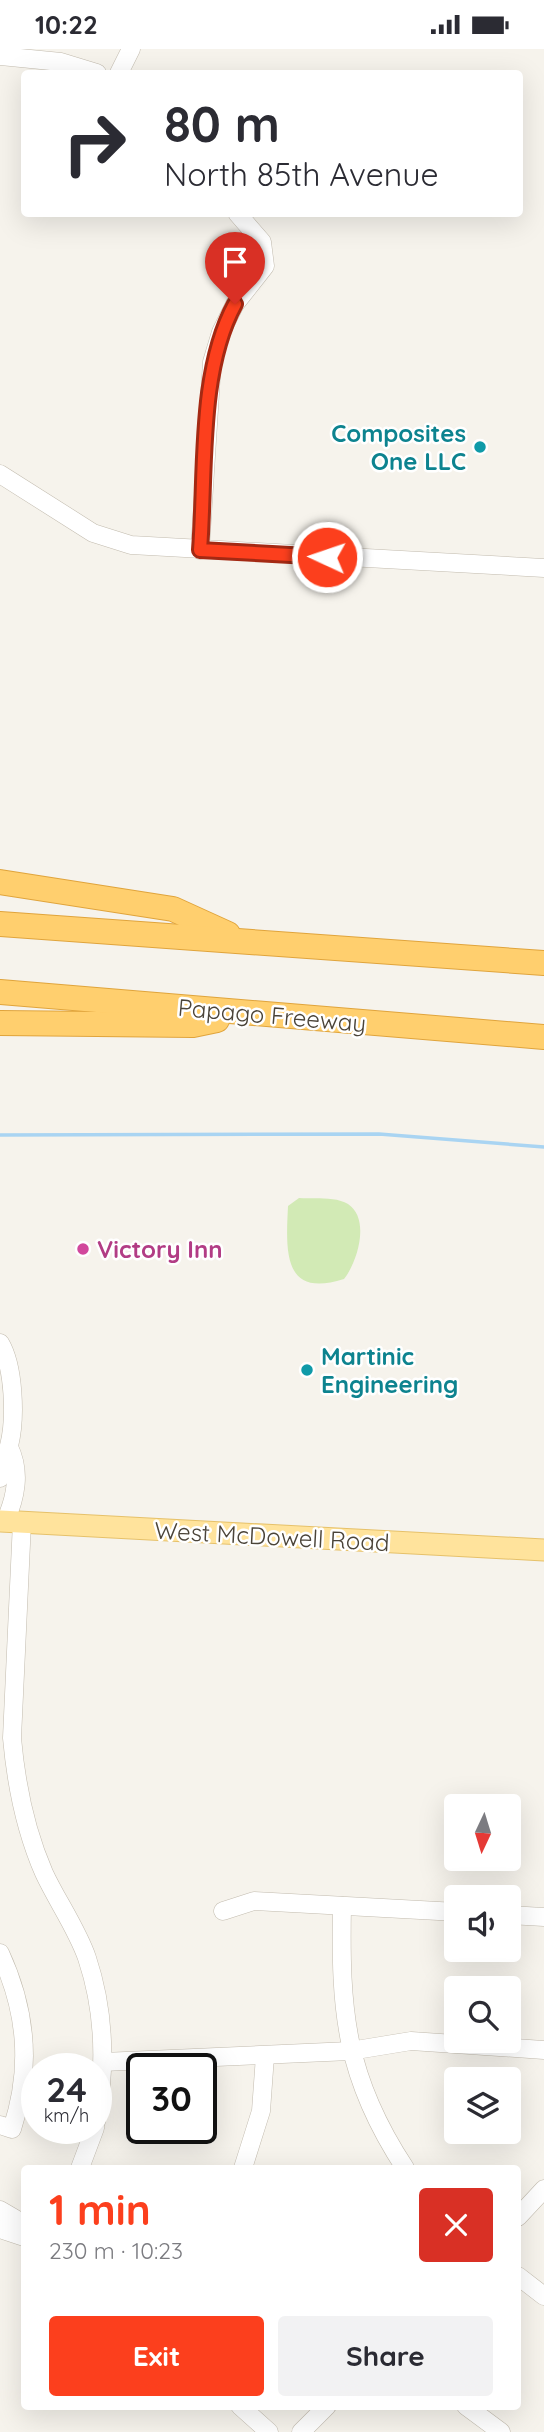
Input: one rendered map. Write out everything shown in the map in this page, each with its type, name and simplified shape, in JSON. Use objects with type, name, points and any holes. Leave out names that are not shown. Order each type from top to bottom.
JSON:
[{"type":"highway","points":[[0,881],[173,909],[244,941]]},
{"type":"highway","points":[[0,923],[544,963]]},
{"type":"highway","name":"Papago Freeway","points":[[0,992],[544,1037]]},
{"type":"highway","points":[[0,1023],[193,1025],[255,1013]]},
{"type":"main road","name":"West McDowell Road","points":[[7,1517],[544,1551]]},
{"type":"street","points":[[120,70],[131,49]]},
{"type":"street","points":[[0,56],[61,62],[87,70]]},
{"type":"street","points":[[200,550],[212,362],[221,331],[235,304],[265,265],[262,242],[240,217]]},
{"type":"street","points":[[0,474],[47,506],[113,541],[148,548],[544,568]]},
{"type":"street","points":[[0,1343],[3,1355],[12,1368],[9,1447],[1,1463],[0,1478]]},
{"type":"street","points":[[9,1447],[17,1463],[14,1500],[7,1517],[6,1738],[34,1848],[87,1956],[101,2014],[103,2053]]},
{"type":"street","points":[[223,1911],[254,1901],[444,1911]]},
{"type":"street","points":[[342,1906],[340,1984],[350,2051],[377,2122],[403,2165]]},
{"type":"street","points":[[521,1916],[544,1917]]},
{"type":"street","points":[[0,1953],[6,1983],[26,2040],[21,2103],[6,2127]]},
{"type":"street","points":[[112,2062],[350,2051],[411,2041],[544,2050]]},
{"type":"street","points":[[244,2165],[261,2111],[265,2056]]},
{"type":"street","points":[[81,2165],[89,2144]]},
{"type":"street","points":[[521,2214],[544,2189]]},
{"type":"street","points":[[0,2210],[21,2222]]},
{"type":"street","points":[[0,2229],[21,2236]]},
{"type":"street","points":[[521,2278],[544,2296]]},
{"type":"street","points":[[244,2410],[269,2432]]},
{"type":"street","points":[[301,2432],[323,2410]]},
{"type":"street","points":[[471,2410],[500,2432]]},
{"type":"green space","points":[[299,1198],[337,1200],[348,1204],[355,1211],[359,1220],[360,1241],[344,1279],[324,1283],[309,1282],[299,1276],[292,1267],[287,1239],[288,1206]]},
{"type":"waterway","points":[[0,1135],[379,1134],[544,1147]]},
{"type":"place","name":"Composites One LLC","points":[[480,447]]},
{"type":"place","name":"Victory Inn","points":[[83,1249]]},
{"type":"place","name":"Martinic Engineering","points":[[307,1370]]},
{"type":"route","points":[[235,304],[221,331],[212,362],[200,550],[327,557]]}]
